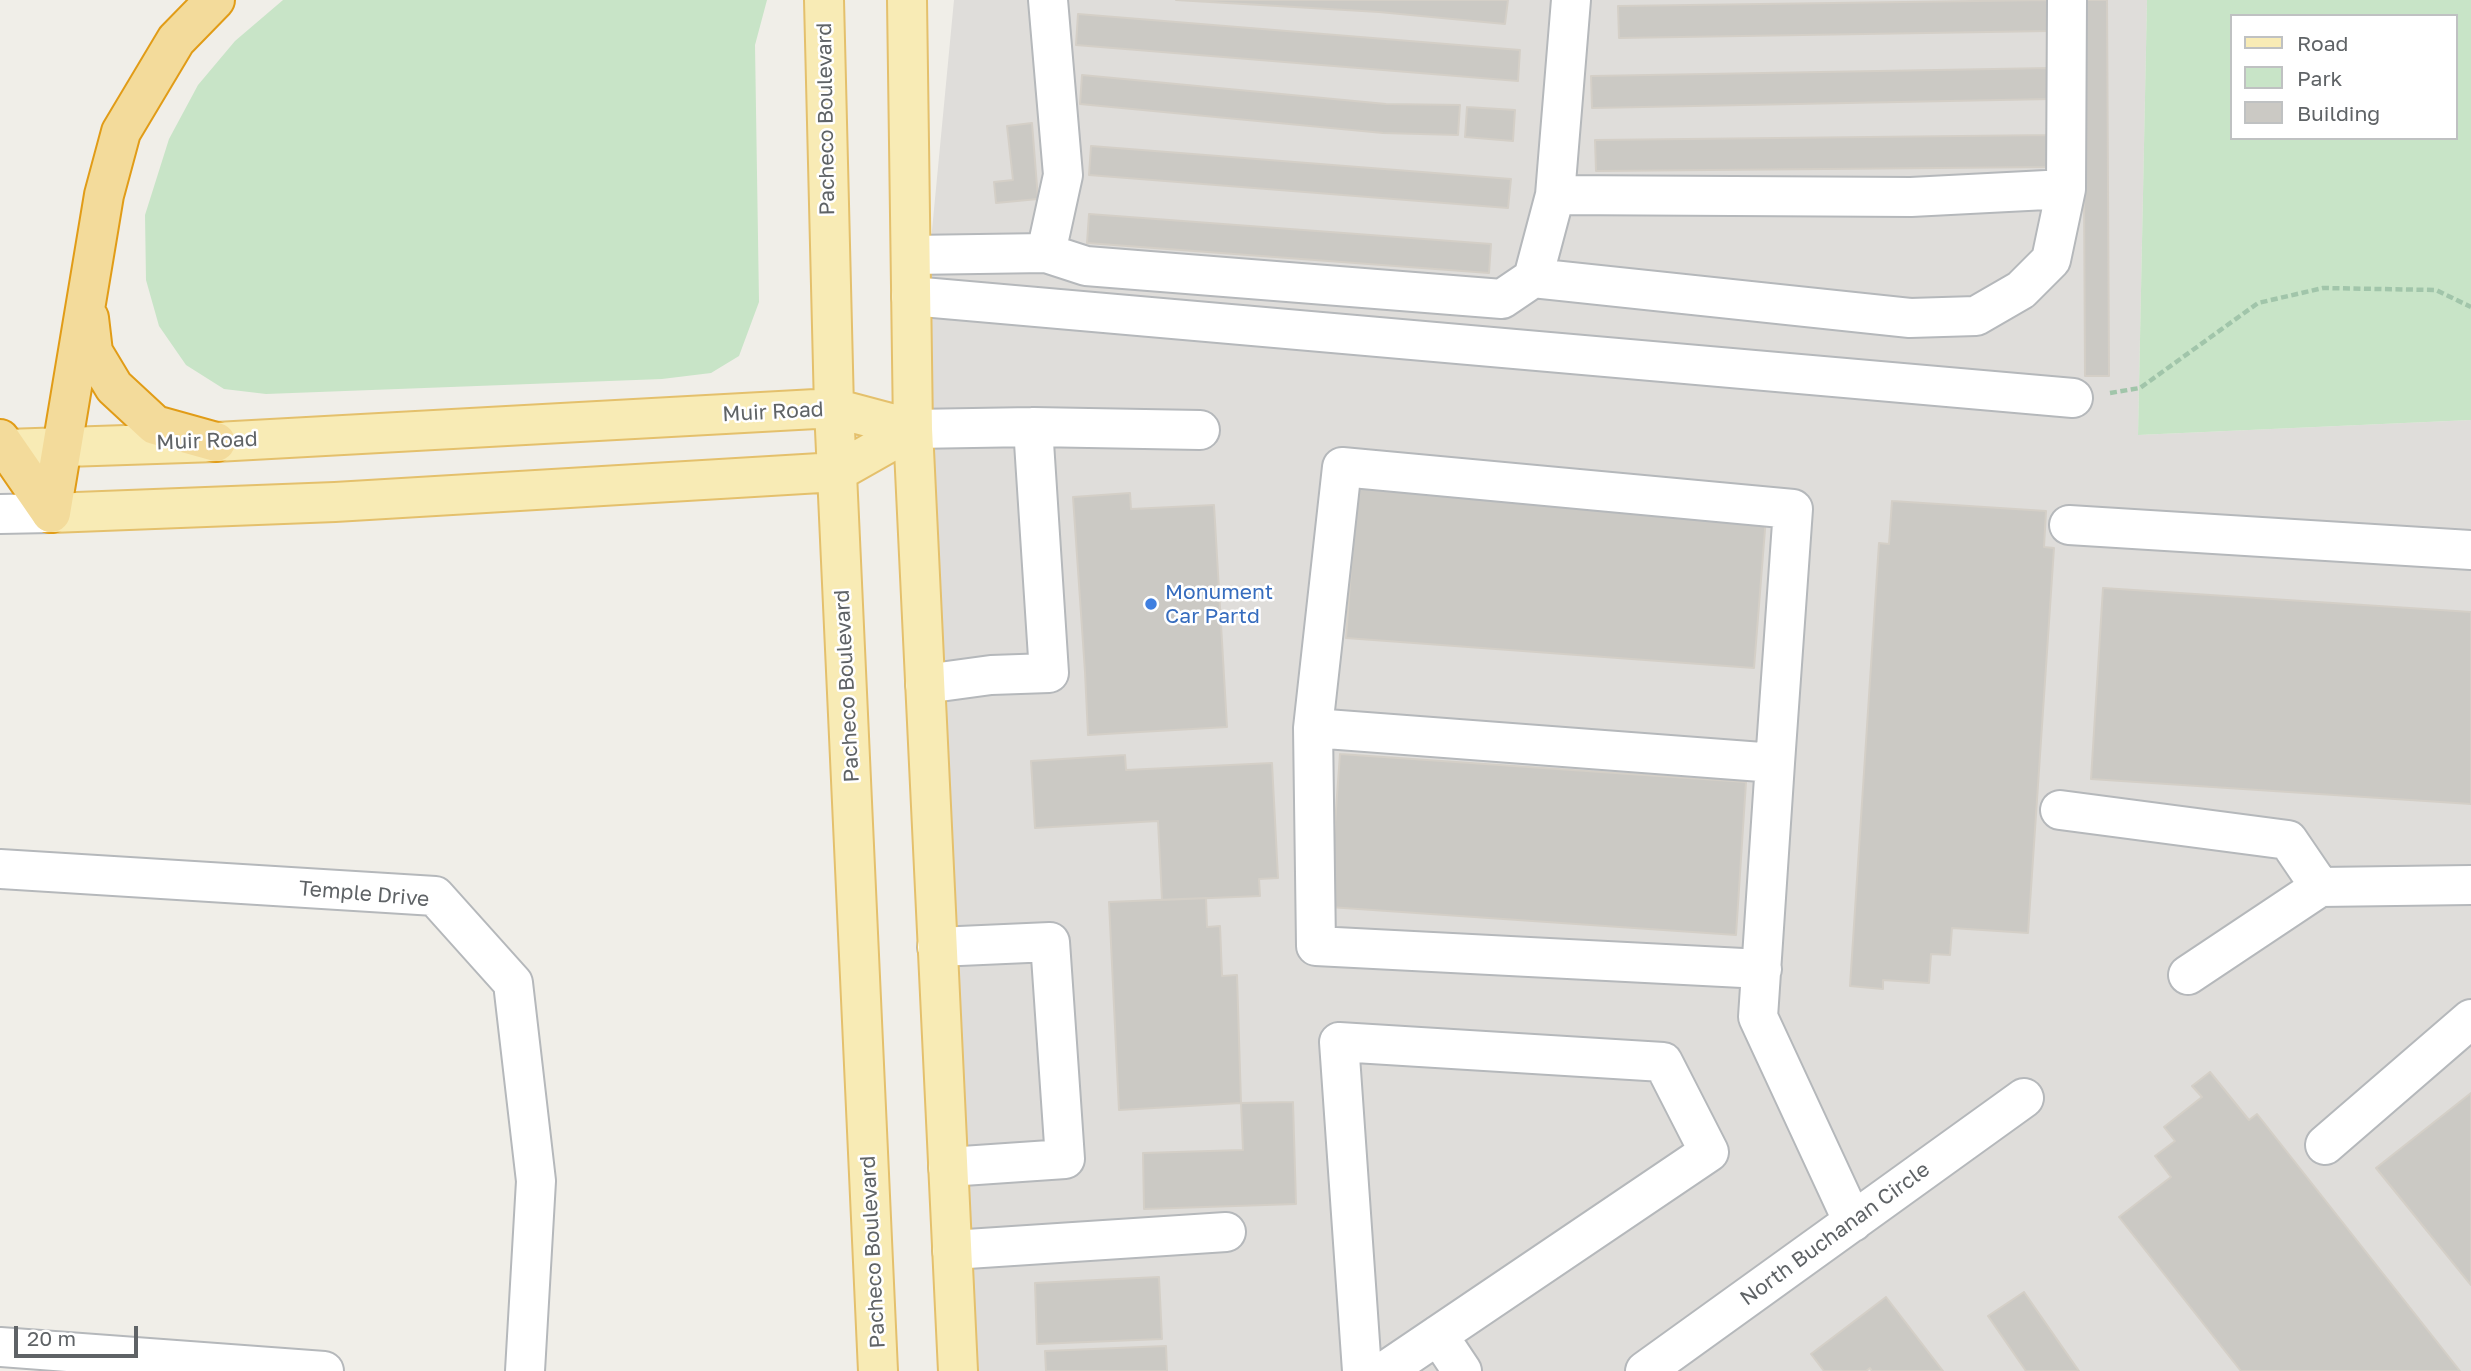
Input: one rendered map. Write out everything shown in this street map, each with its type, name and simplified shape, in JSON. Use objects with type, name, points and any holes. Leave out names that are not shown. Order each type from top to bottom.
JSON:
[{"type":"highway","points":[[51,513],[104,195],[121,132],[176,40],[215,0]]},
{"type":"highway","points":[[87,294],[93,352],[114,387],[155,425],[216,442]]},
{"type":"highway","points":[[2,445],[51,513]]},
{"type":"main road","name":"Pacheco Boulevard","points":[[824,0],[834,408],[878,1371]]},
{"type":"main road","points":[[907,0],[913,429],[958,1371]]},
{"type":"main road","name":"Muir Road","points":[[2,445],[216,442],[834,408],[913,429]]},
{"type":"main road","points":[[51,513],[335,502],[837,472],[913,429]]},
{"type":"street","points":[[1046,253],[1063,175],[1048,0]]},
{"type":"street","points":[[1533,278],[1555,195],[1571,0]]},
{"type":"street","points":[[911,255],[1046,253],[1086,266],[1502,299],[1533,278],[1910,318],[1976,316],[2021,290],[2051,260],[2066,189],[2067,0]]},
{"type":"street","points":[[1555,195],[1911,197],[2066,189]]},
{"type":"street","points":[[911,296],[2073,398]]},
{"type":"street","points":[[925,684],[991,675],[1049,673],[1033,427]]},
{"type":"street","points":[[913,429],[1033,427],[1200,430]]},
{"type":"street","points":[[1762,970],[1316,946],[1313,728],[1342,467],[1793,509],[1762,970],[1758,1017],[1853,1222]]},
{"type":"street","points":[[0,514],[51,513]]},
{"type":"street","points":[[2069,525],[2471,550]]},
{"type":"street","points":[[1313,728],[1775,763]]},
{"type":"street","points":[[2060,810],[2288,840],[2320,887]]},
{"type":"street","name":"Temple Drive","points":[[0,869],[435,896],[513,983],[536,1181],[525,1371]]},
{"type":"street","points":[[2188,975],[2320,887],[2471,885]]},
{"type":"street","points":[[937,947],[1050,942],[1065,1159],[948,1167]]},
{"type":"street","points":[[2325,1145],[2471,1019]]},
{"type":"street","points":[[1362,1371],[1339,1042],[1663,1062],[1709,1152],[1385,1371]]},
{"type":"street","name":"North Buchanan Circle","points":[[1646,1371],[2024,1098]]},
{"type":"street","points":[[952,1250],[1226,1232]]},
{"type":"street","points":[[1438,1335],[1462,1371]]},
{"type":"street","points":[[0,1347],[324,1371]]},
{"type":"path","points":[[2073,398],[2140,388],[2258,303],[2323,288],[2436,290],[2471,307]]},
{"type":"shaded area","points":[[954,0],[2147,0],[2138,435],[2471,420],[2471,1371],[958,1371],[913,429]]},
{"type":"green space","points":[[283,0],[767,0],[755,45],[759,302],[739,356],[711,373],[662,379],[266,394],[224,389],[186,365],[159,326],[146,280],[145,215],[169,139],[198,85],[235,41]]},
{"type":"green space","points":[[2147,0],[2471,0],[2471,420],[2138,435]]},
{"type":"building","points":[[1176,0],[1508,0],[1505,24],[1379,12]]},
{"type":"building","points":[[2048,0],[2049,31],[1619,38],[1618,6]]},
{"type":"building","points":[[2083,0],[2107,0],[2109,376],[2085,376]]},
{"type":"building","points":[[1078,14],[1520,50],[1518,81],[1076,45]]},
{"type":"building","points":[[2051,68],[2051,99],[1592,108],[1591,76]]},
{"type":"building","points":[[1082,75],[1386,104],[1460,105],[1458,135],[1383,133],[1080,104]]},
{"type":"building","points":[[1467,107],[1515,110],[1513,141],[1465,137]]},
{"type":"building","points":[[1032,123],[1038,199],[996,203],[994,182],[1013,180],[1007,126]]},
{"type":"building","points":[[2052,135],[2053,167],[1596,171],[1595,140]]},
{"type":"building","points":[[1091,146],[1511,179],[1508,208],[1089,175]]},
{"type":"building","points":[[1089,214],[1491,244],[1489,273],[1087,243]]},
{"type":"building","points":[[1357,488],[1766,517],[1754,668],[1346,638]]},
{"type":"building","points":[[1130,493],[1131,509],[1214,505],[1227,727],[1088,735],[1073,497]]},
{"type":"building","points":[[1892,501],[2046,511],[2044,547],[2054,548],[2028,933],[1952,928],[1950,955],[1931,954],[1929,983],[1883,980],[1883,989],[1850,986],[1879,543],[1889,544]]},
{"type":"building","points":[[2103,588],[2471,612],[2471,804],[2091,779]]},
{"type":"building","points":[[1340,754],[1746,782],[1736,935],[1329,907]]},
{"type":"building","points":[[1125,755],[1126,770],[1272,763],[1278,878],[1259,879],[1260,896],[1162,900],[1158,821],[1035,828],[1031,761]]},
{"type":"building","points":[[1206,898],[1207,927],[1220,926],[1222,976],[1237,975],[1241,1103],[1119,1110],[1109,902]]},
{"type":"building","points":[[2210,1072],[2249,1120],[2257,1114],[2460,1371],[2241,1371],[2119,1217],[2171,1177],[2155,1156],[2175,1141],[2164,1127],[2202,1097],[2192,1086]]},
{"type":"building","points":[[2471,1093],[2471,1285],[2376,1168]]},
{"type":"building","points":[[1293,1102],[1296,1204],[1144,1209],[1143,1153],[1243,1150],[1241,1103]]},
{"type":"building","points":[[1159,1277],[1162,1339],[1037,1344],[1035,1283]]},
{"type":"building","points":[[2024,1292],[2079,1371],[2026,1371],[1988,1316]]},
{"type":"building","points":[[1886,1297],[1943,1371],[1872,1371],[1870,1368],[1866,1371],[1824,1371],[1811,1354]]},
{"type":"building","points":[[1166,1346],[1167,1371],[1046,1371],[1045,1351]]},
{"type":"place","name":"Monument Car Partd","points":[[1151,604]]}]
